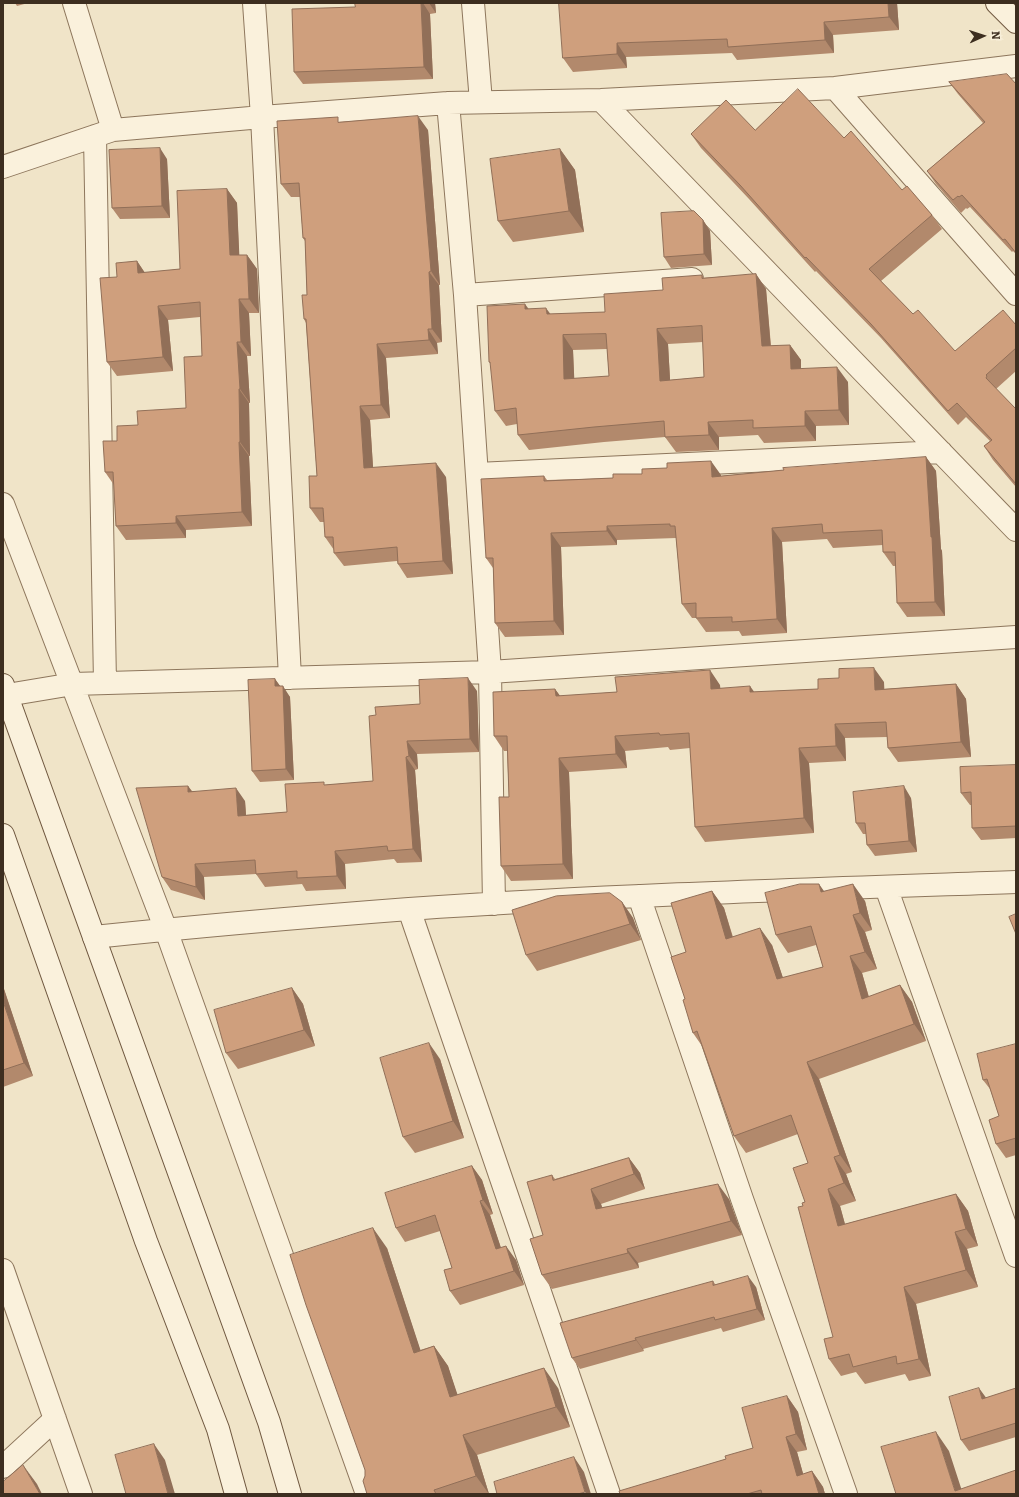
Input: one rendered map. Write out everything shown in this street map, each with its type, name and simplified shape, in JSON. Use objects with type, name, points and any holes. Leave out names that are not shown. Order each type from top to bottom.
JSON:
[{"type":"street","points":[[74,3],[104,133],[105,683]]},
{"type":"street","points":[[254,3],[262,117],[290,678]]},
{"type":"street","points":[[473,3],[482,102]]},
{"type":"street","points":[[997,3],[1016,22]]},
{"type":"street","points":[[3,167],[104,133],[262,117],[448,103],[601,100],[835,88],[1016,66]]},
{"type":"street","points":[[835,88],[1016,294]]},
{"type":"street","points":[[601,100],[1016,530]]},
{"type":"street","points":[[448,103],[465,295],[490,672],[494,904]]},
{"type":"street","points":[[746,276],[769,274]]},
{"type":"street","points":[[465,295],[715,278]]},
{"type":"street","points":[[477,474],[941,452]]},
{"type":"street","points":[[3,504],[166,930],[367,1494]]},
{"type":"street","points":[[290,1494],[269,1422],[5,690],[73,684],[490,672],[1016,637]]},
{"type":"street","points":[[3,835],[146,1241],[218,1429],[236,1494]]},
{"type":"street","points":[[94,937],[409,909],[639,896],[1016,882]]},
{"type":"street","points":[[886,887],[1016,1256]]},
{"type":"street","points":[[639,896],[742,1198],[846,1494]]},
{"type":"street","points":[[409,909],[609,1494]]},
{"type":"street","points":[[3,1270],[81,1494]]},
{"type":"street","points":[[3,1467],[55,1419]]},
{"type":"building","points":[[355,3],[421,3],[424,67],[294,72],[292,9],[355,7]]},
{"type":"building","points":[[559,3],[888,3],[889,17],[824,22],[825,40],[728,47],[727,39],[617,43],[617,54],[563,58]]},
{"type":"building","points":[[1007,74],[1016,84],[1016,253],[1005,239],[1003,240],[962,195],[953,200],[927,171],[985,122],[949,82]]},
{"type":"building","points":[[798,89],[844,138],[851,131],[902,190],[907,186],[932,215],[869,269],[913,314],[918,310],[955,351],[1003,310],[1016,325],[1016,348],[986,375],[986,378],[1016,409],[1016,484],[984,446],[992,440],[957,403],[948,411],[871,324],[806,257],[805,258],[740,185],[691,134],[726,100],[755,130]]},
{"type":"building","points":[[418,116],[431,271],[429,272],[432,329],[428,329],[429,340],[377,344],[381,405],[360,406],[364,468],[436,463],[443,561],[398,564],[397,547],[334,553],[333,537],[325,537],[323,508],[310,508],[309,476],[317,476],[306,319],[304,319],[302,295],[307,295],[305,238],[303,238],[299,183],[281,184],[277,121],[338,117],[338,122]]},
{"type":"building","points":[[160,148],[162,206],[112,208],[109,150]]},
{"type":"building","points":[[560,149],[569,211],[498,221],[490,159]]},
{"type":"building","points":[[227,189],[230,255],[247,255],[249,299],[239,299],[241,342],[237,342],[240,389],[239,442],[242,512],[176,516],[176,523],[116,526],[113,472],[105,472],[103,441],[117,441],[117,426],[138,425],[137,411],[186,408],[184,357],[202,356],[200,302],[158,306],[163,357],[107,362],[100,278],[117,277],[116,263],[137,261],[138,273],[180,269],[177,191]]},
{"type":"building","points":[[694,211],[703,220],[704,254],[664,257],[661,213]]},
{"type":"building","points":[[756,274],[762,346],[790,345],[791,369],[837,367],[839,410],[805,411],[805,426],[753,428],[753,420],[708,422],[709,435],[665,437],[664,421],[518,435],[516,408],[495,411],[489,362],[487,306],[525,304],[525,309],[546,308],[547,314],[605,312],[604,294],[663,290],[662,278],[702,275],[702,278]],"holes":[[[702,326],[704,377],[660,381],[657,329]],[[606,334],[609,376],[564,379],[563,335]]]},
{"type":"building","points":[[926,457],[935,602],[897,603],[895,552],[883,552],[882,530],[823,533],[822,524],[772,528],[777,619],[732,622],[732,617],[696,618],[696,603],[682,604],[675,526],[670,526],[670,524],[607,526],[607,531],[551,533],[554,621],[495,623],[493,558],[486,558],[481,479],[544,476],[544,481],[613,478],[613,474],[642,474],[642,469],[667,468],[667,463],[711,461],[712,477],[784,470],[783,468]]},
{"type":"building","points":[[874,668],[875,690],[956,684],[961,742],[888,748],[886,722],[835,724],[836,746],[799,748],[804,818],[695,827],[689,733],[660,735],[659,733],[615,736],[616,754],[559,758],[563,864],[501,866],[499,797],[509,797],[507,736],[494,736],[493,692],[555,689],[556,696],[617,692],[615,677],[710,670],[711,689],[750,686],[750,692],[818,689],[818,679],[839,678],[839,669]]},
{"type":"building","points":[[468,678],[470,739],[407,741],[409,756],[406,757],[413,849],[388,851],[387,846],[335,851],[337,876],[297,878],[297,871],[256,874],[255,860],[195,864],[196,887],[162,877],[136,788],[188,786],[188,792],[236,788],[238,816],[287,812],[285,784],[324,782],[324,785],[373,781],[369,716],[376,715],[375,707],[420,704],[419,680]]},
{"type":"building","points":[[275,679],[275,686],[283,686],[286,769],[252,771],[248,680]]},
{"type":"building","points":[[1016,765],[1016,826],[972,828],[971,792],[961,793],[960,767]]},
{"type":"building","points":[[904,786],[909,841],[867,845],[865,823],[856,823],[853,792]]},
{"type":"building","points":[[800,884],[819,884],[821,892],[853,884],[860,913],[853,915],[865,952],[850,956],[862,999],[900,985],[914,1024],[807,1062],[840,1155],[834,1157],[844,1183],[828,1189],[838,1226],[956,1194],[966,1229],[955,1232],[966,1270],[904,1287],[919,1359],[897,1364],[896,1356],[853,1367],[849,1354],[829,1359],[824,1339],[833,1337],[798,1207],[803,1206],[802,1203],[805,1202],[793,1168],[808,1163],[791,1115],[734,1136],[697,1031],[693,1033],[683,1000],[685,999],[671,957],[686,952],[671,903],[712,891],[726,939],[760,928],[777,979],[823,967],[811,926],[776,935],[765,893]]},
{"type":"building","points":[[610,893],[622,902],[630,924],[526,955],[512,910],[556,896]]},
{"type":"building","points":[[1016,914],[1016,934],[1009,917]]},
{"type":"building","points":[[292,988],[304,1030],[226,1053],[214,1010]]},
{"type":"building","points":[[3,1001],[24,1063],[3,1070]]},
{"type":"building","points":[[429,1043],[453,1121],[403,1137],[380,1058]]},
{"type":"building","points":[[1016,1044],[1016,1138],[996,1144],[989,1120],[999,1116],[987,1079],[983,1080],[977,1054]]},
{"type":"building","points":[[629,1158],[634,1174],[591,1189],[596,1209],[718,1184],[731,1221],[627,1249],[628,1253],[542,1275],[530,1239],[543,1235],[527,1182],[552,1175],[553,1180]]},
{"type":"building","points":[[472,1166],[483,1200],[480,1201],[496,1249],[506,1246],[514,1271],[450,1291],[444,1270],[452,1268],[435,1215],[396,1228],[385,1193]]},
{"type":"building","points":[[373,1228],[414,1353],[434,1346],[450,1397],[544,1368],[556,1407],[463,1435],[476,1476],[434,1490],[436,1494],[367,1494],[363,1481],[365,1470],[306,1305],[290,1255]]},
{"type":"building","points":[[748,1276],[757,1309],[715,1320],[714,1317],[635,1338],[636,1340],[572,1358],[560,1323],[713,1281],[713,1285]]},
{"type":"building","points":[[979,1388],[982,1399],[1016,1388],[1016,1423],[961,1440],[949,1397]]},
{"type":"building","points":[[787,1396],[796,1434],[786,1437],[797,1476],[812,1471],[819,1494],[762,1494],[761,1490],[747,1494],[620,1494],[619,1491],[726,1459],[725,1456],[753,1448],[742,1408]]},
{"type":"building","points":[[936,1432],[955,1491],[1016,1470],[1016,1494],[896,1494],[881,1447]]},
{"type":"building","points":[[154,1444],[168,1494],[126,1494],[115,1455]]},
{"type":"building","points":[[574,1457],[585,1492],[578,1494],[497,1494],[494,1482]]},
{"type":"building","points":[[23,1465],[40,1494],[3,1494],[3,1482]]}]
